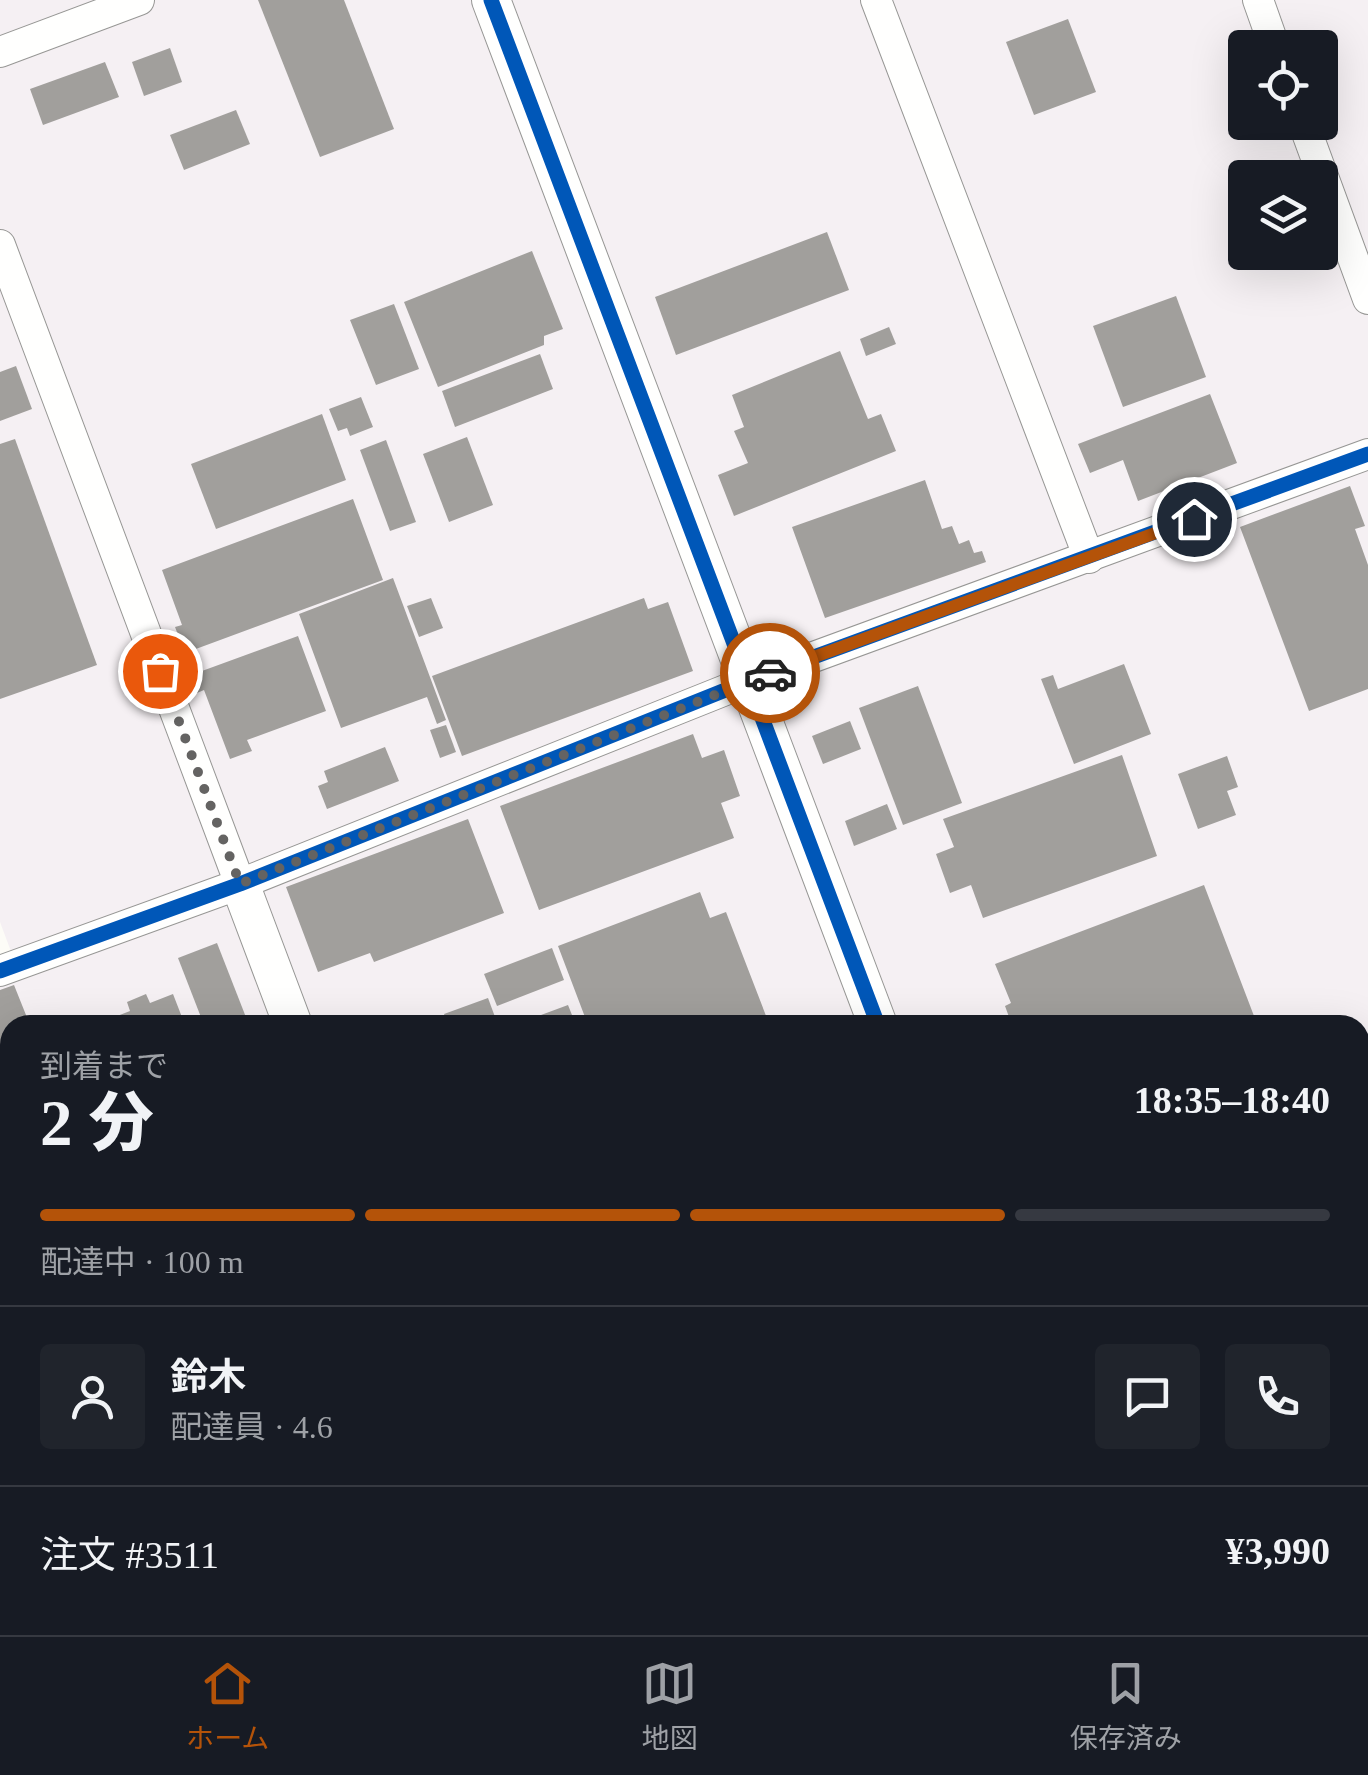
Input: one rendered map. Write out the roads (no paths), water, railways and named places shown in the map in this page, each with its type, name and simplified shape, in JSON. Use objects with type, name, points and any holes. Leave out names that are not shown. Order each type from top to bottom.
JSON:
[{"type":"street","points":[[0,52],[139,0]]},
{"type":"street","points":[[491,0],[874,1015]]},
{"type":"street","points":[[876,0],[1089,558]]},
{"type":"street","points":[[1258,0],[1269,30]]},
{"type":"street","points":[[1310,140],[1368,299]]},
{"type":"street","points":[[0,245],[290,1015]]},
{"type":"street","points":[[0,971],[240,884],[748,682],[1368,454]]}]
